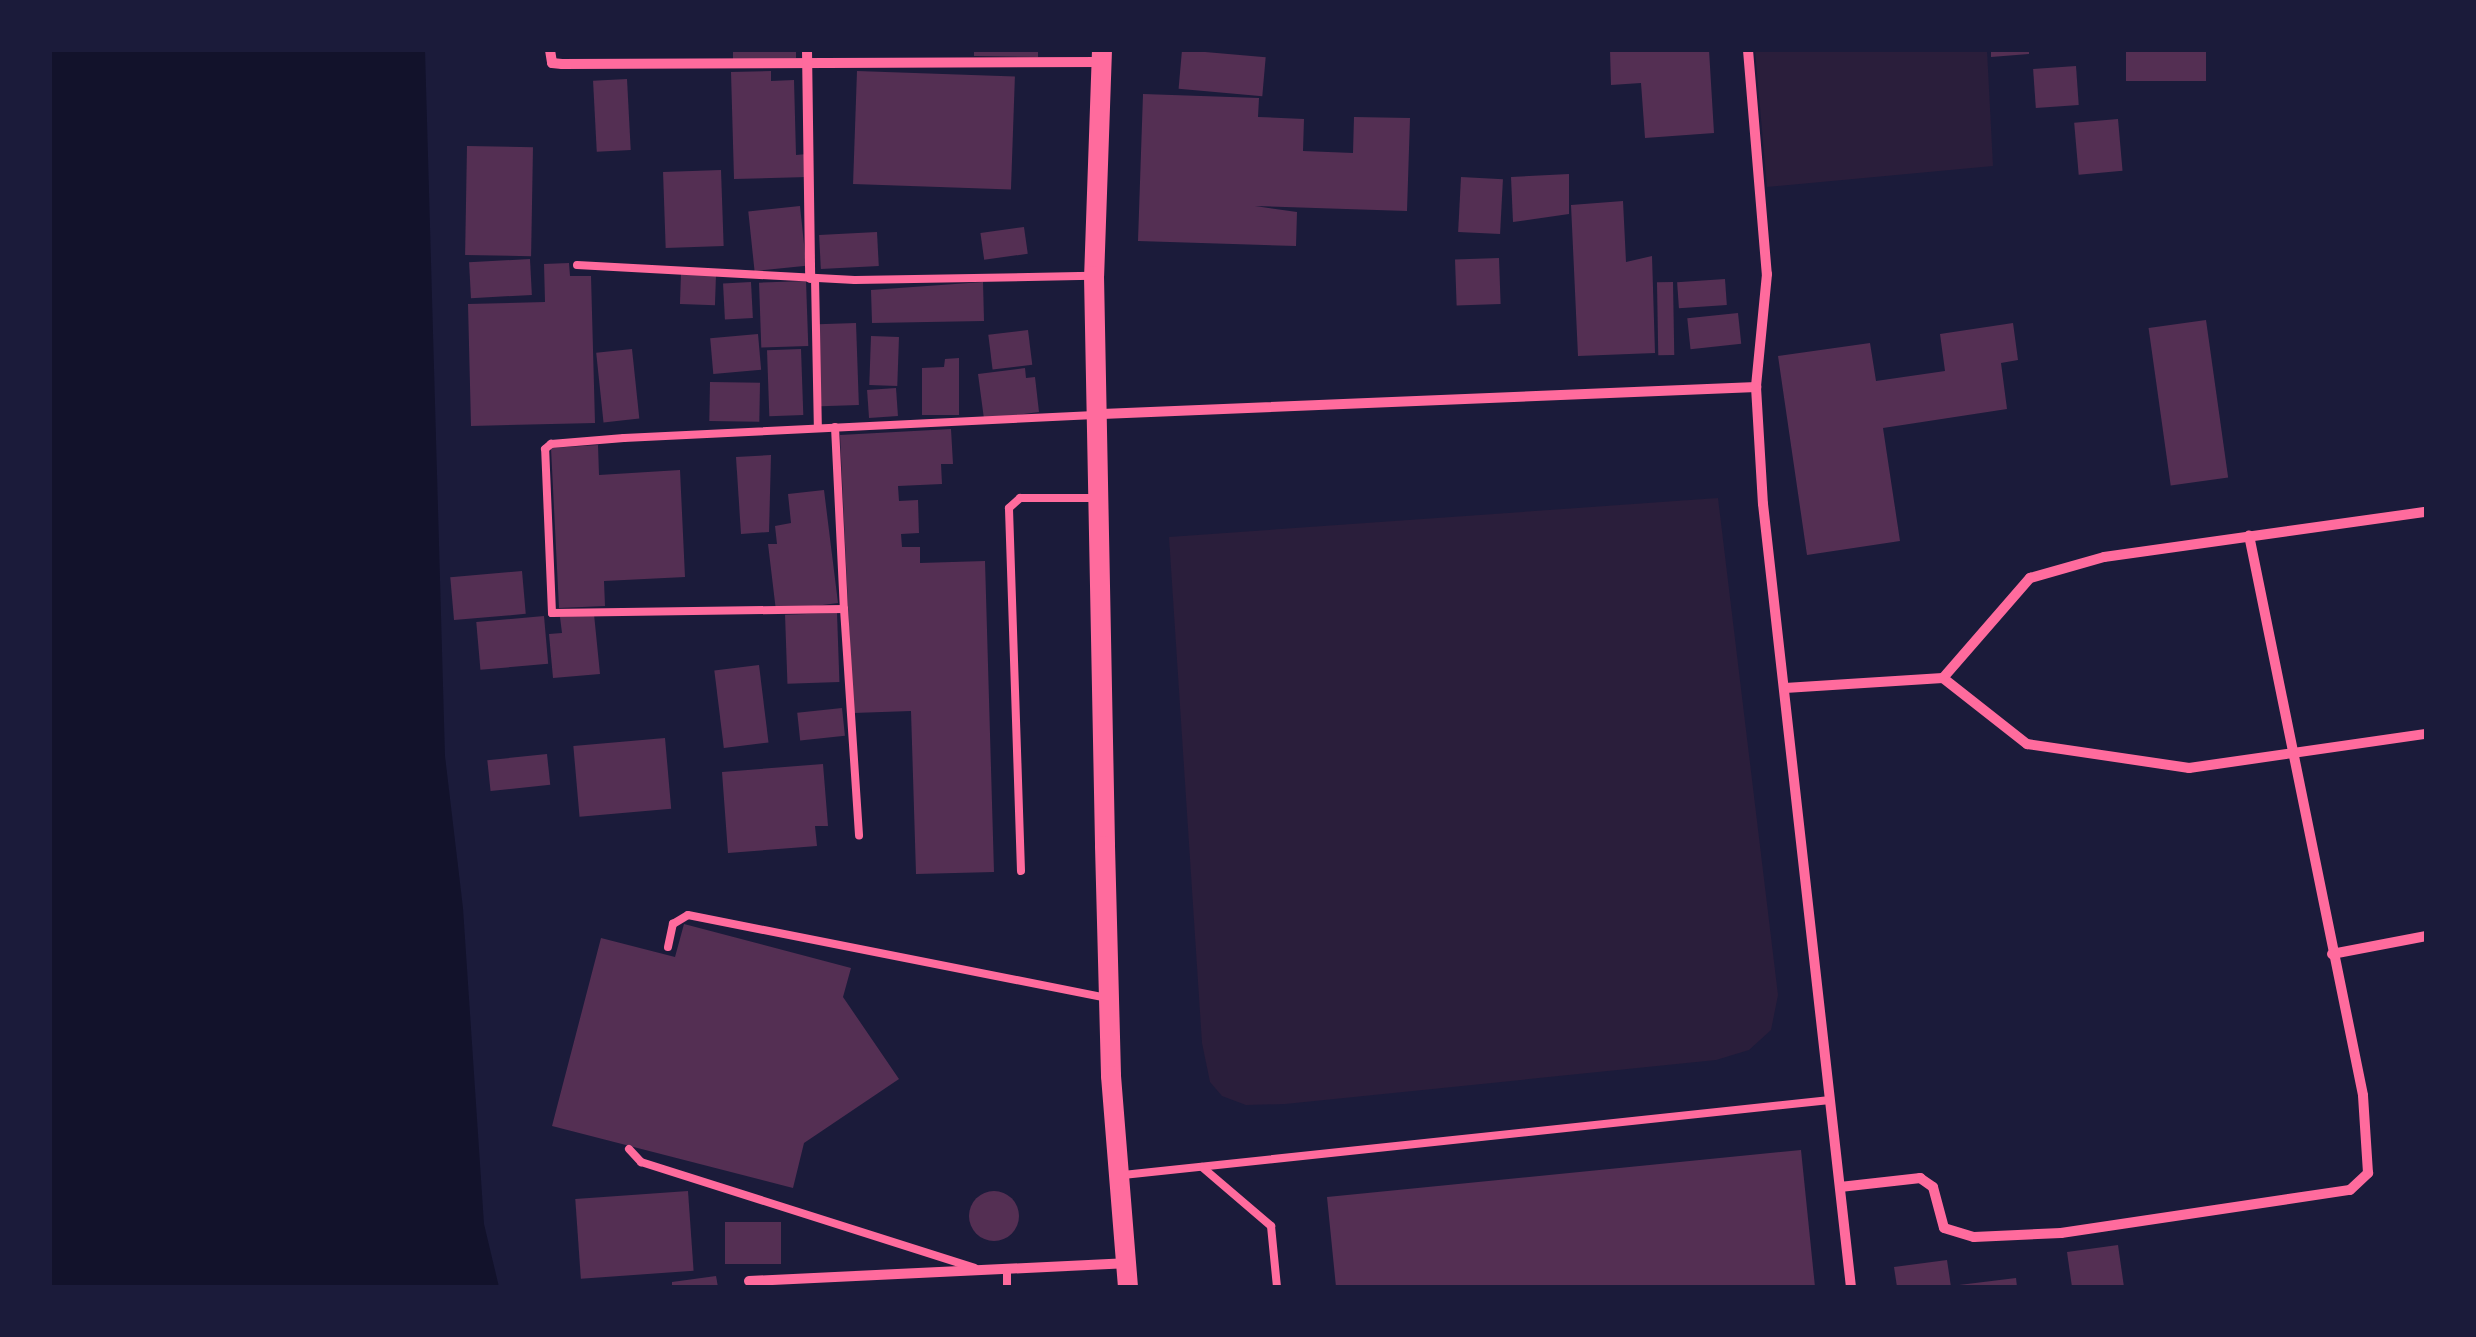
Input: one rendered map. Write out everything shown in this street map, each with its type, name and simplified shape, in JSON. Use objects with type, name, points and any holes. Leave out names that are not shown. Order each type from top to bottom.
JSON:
[{"type":"main road","points":[[1101,56],[1094,276],[1102,414],[1111,999],[1128,1287]]},
{"type":"street","points":[[550,50],[555,64],[1101,56]]},
{"type":"street","points":[[808,50],[813,278]]},
{"type":"street","points":[[1748,50],[1767,274],[1756,387],[1851,1287]]},
{"type":"street","points":[[1102,414],[1756,387]]},
{"type":"street","points":[[1943,678],[2030,578],[2104,558],[2426,512]]},
{"type":"street","points":[[1840,1187],[1920,1178],[1932,1187],[1944,1228],[1974,1237],[2061,1233],[2350,1190],[2370,1163],[2249,535]]},
{"type":"street","points":[[1786,688],[1943,678],[2027,744],[2189,768],[2426,734]]},
{"type":"street","points":[[2332,954],[2426,936]]},
{"type":"street","points":[[749,1281],[1126,1263]]},
{"type":"lane","points":[[577,265],[813,278],[1094,276]]},
{"type":"lane","points":[[813,278],[818,428]]},
{"type":"lane","points":[[844,609],[750,615],[552,610],[548,445],[1102,414]]},
{"type":"lane","points":[[835,427],[859,836]]},
{"type":"lane","points":[[1021,871],[1008,508],[1020,498],[1103,498]]},
{"type":"lane","points":[[668,947],[672,924],[688,915],[1111,999]]},
{"type":"lane","points":[[1120,1175],[1830,1100]]},
{"type":"lane","points":[[629,1150],[641,1162],[980,1270]]},
{"type":"lane","points":[[1202,1167],[1271,1226],[1277,1287]]},
{"type":"lane","points":[[1007,1268],[1007,1287]]},
{"type":"shaded area","points":[[50,50],[425,50],[445,756],[463,908],[484,1224],[499,1287],[50,1287]]},
{"type":"shaded area","points":[[1755,50],[1987,50],[1993,166],[1767,187]]},
{"type":"shaded area","points":[[1718,498],[1778,995],[1771,1030],[1749,1050],[1716,1060],[1285,1104],[1246,1105],[1222,1096],[1210,1082],[1202,1043],[1169,537]]},
{"type":"building","points":[[733,50],[796,50],[796,58],[733,60]]},
{"type":"building","points":[[974,50],[1038,50],[1038,57],[974,56]]},
{"type":"building","points":[[1182,50],[1266,57],[1262,96],[1179,89]]},
{"type":"building","points":[[1610,50],[1709,50],[1714,133],[1645,138],[1641,83],[1611,85]]},
{"type":"building","points":[[1991,50],[2029,50],[2029,54],[1991,57]]},
{"type":"building","points":[[2126,50],[2206,50],[2206,81],[2126,81]]},
{"type":"building","points":[[2076,66],[2079,105],[2036,108],[2033,69]]},
{"type":"building","points":[[771,71],[771,81],[794,80],[796,155],[807,154],[808,177],[734,179],[731,72]]},
{"type":"building","points":[[857,71],[1015,77],[1011,189],[853,184]]},
{"type":"building","points":[[627,79],[631,150],[597,152],[593,81]]},
{"type":"building","points":[[1143,94],[1259,98],[1258,117],[1304,119],[1303,151],[1353,153],[1354,117],[1410,118],[1407,211],[1255,206],[1297,212],[1296,246],[1138,241]]},
{"type":"building","points":[[2118,119],[2123,171],[2079,175],[2074,123]]},
{"type":"building","points":[[467,146],[533,147],[531,256],[465,255]]},
{"type":"building","points":[[721,170],[724,246],[666,248],[663,172]]},
{"type":"building","points":[[1569,174],[1569,214],[1513,222],[1511,177]]},
{"type":"building","points":[[1461,177],[1503,179],[1500,234],[1458,232]]},
{"type":"building","points":[[1623,201],[1626,262],[1652,256],[1655,353],[1578,356],[1571,205]]},
{"type":"building","points":[[800,206],[806,266],[755,271],[748,211]]},
{"type":"building","points":[[1024,227],[1028,254],[984,260],[980,233]]},
{"type":"building","points":[[877,232],[879,266],[821,269],[819,235]]},
{"type":"building","points":[[1499,258],[1501,304],[1457,306],[1455,260]]},
{"type":"building","points":[[530,259],[532,295],[471,298],[469,262]]},
{"type":"building","points":[[569,263],[570,276],[591,276],[595,423],[471,426],[468,304],[545,302],[544,264]]},
{"type":"building","points":[[681,274],[716,275],[715,305],[680,304]]},
{"type":"building","points":[[1725,279],[1727,305],[1679,308],[1677,282]]},
{"type":"building","points":[[806,281],[808,346],[761,348],[759,283]]},
{"type":"building","points":[[751,282],[753,318],[725,319],[723,283]]},
{"type":"building","points":[[983,282],[984,321],[872,323],[871,290]]},
{"type":"building","points":[[1657,282],[1673,282],[1674,355],[1658,355]]},
{"type":"building","points":[[1738,313],[1741,344],[1691,349],[1687,318]]},
{"type":"building","points":[[2206,320],[2228,477],[2171,486],[2149,328]]},
{"type":"building","points":[[856,323],[859,405],[821,406],[818,324]]},
{"type":"building","points":[[2013,323],[2018,360],[2001,363],[2007,409],[1883,428],[1900,541],[1807,555],[1778,356],[1870,343],[1876,381],[1945,371],[1940,334]]},
{"type":"building","points":[[1028,330],[1032,365],[993,370],[988,335]]},
{"type":"building","points":[[758,334],[761,370],[713,374],[710,338]]},
{"type":"building","points":[[871,336],[899,337],[897,386],[869,385]]},
{"type":"building","points":[[632,349],[639,419],[604,422],[596,353]]},
{"type":"building","points":[[801,349],[803,415],[769,416],[767,350]]},
{"type":"building","points":[[959,358],[959,415],[922,415],[922,368],[944,367],[945,359]]},
{"type":"building","points":[[1025,368],[1026,378],[1035,377],[1039,412],[984,419],[978,374]]},
{"type":"building","points":[[710,382],[760,383],[759,422],[709,421]]},
{"type":"building","points":[[896,388],[898,416],[869,418],[867,390]]},
{"type":"building","points":[[951,429],[953,464],[941,464],[942,484],[898,486],[899,501],[918,500],[919,533],[901,534],[902,547],[920,547],[920,563],[985,561],[994,872],[916,874],[911,711],[853,713],[840,435]]},
{"type":"building","points":[[598,445],[599,475],[680,470],[685,577],[604,581],[605,606],[559,608],[551,448]]},
{"type":"building","points":[[771,455],[769,532],[741,534],[736,457]]},
{"type":"building","points":[[824,490],[838,603],[776,611],[768,544],[777,544],[775,526],[791,523],[788,494]]},
{"type":"building","points":[[522,571],[526,614],[454,620],[450,577]]},
{"type":"building","points":[[837,613],[839,682],[787,684],[785,615]]},
{"type":"building","points":[[594,614],[600,674],[553,678],[549,634],[562,633],[560,617]]},
{"type":"building","points":[[544,616],[548,664],[480,670],[476,622]]},
{"type":"building","points":[[759,665],[769,742],[724,748],[714,670]]},
{"type":"building","points":[[842,708],[845,736],[800,741],[797,713]]},
{"type":"building","points":[[665,738],[671,809],[580,817],[573,746]]},
{"type":"building","points":[[547,754],[550,785],[491,791],[487,760]]},
{"type":"building","points":[[823,764],[828,826],[815,826],[817,846],[728,853],[722,772]]},
{"type":"building","points":[[684,924],[851,968],[843,997],[899,1079],[804,1143],[793,1188],[552,1126],[601,938],[675,957]]},
{"type":"building","points":[[1801,1150],[1815,1287],[1336,1287],[1327,1197]]},
{"type":"building","points":[[688,1191],[694,1271],[581,1279],[575,1199]]},
{"type":"building","points":[[994,1191],[1012,1198],[1019,1216],[1012,1234],[994,1241],[976,1234],[969,1216],[976,1198]]},
{"type":"building","points":[[725,1222],[781,1222],[781,1264],[725,1264]]},
{"type":"building","points":[[2118,1245],[2124,1287],[2072,1287],[2067,1252]]},
{"type":"building","points":[[1947,1260],[1951,1287],[1897,1287],[1894,1267]]},
{"type":"building","points":[[716,1276],[718,1287],[672,1287],[672,1282]]},
{"type":"building","points":[[2016,1278],[2017,1287],[1959,1287],[1959,1285]]}]
